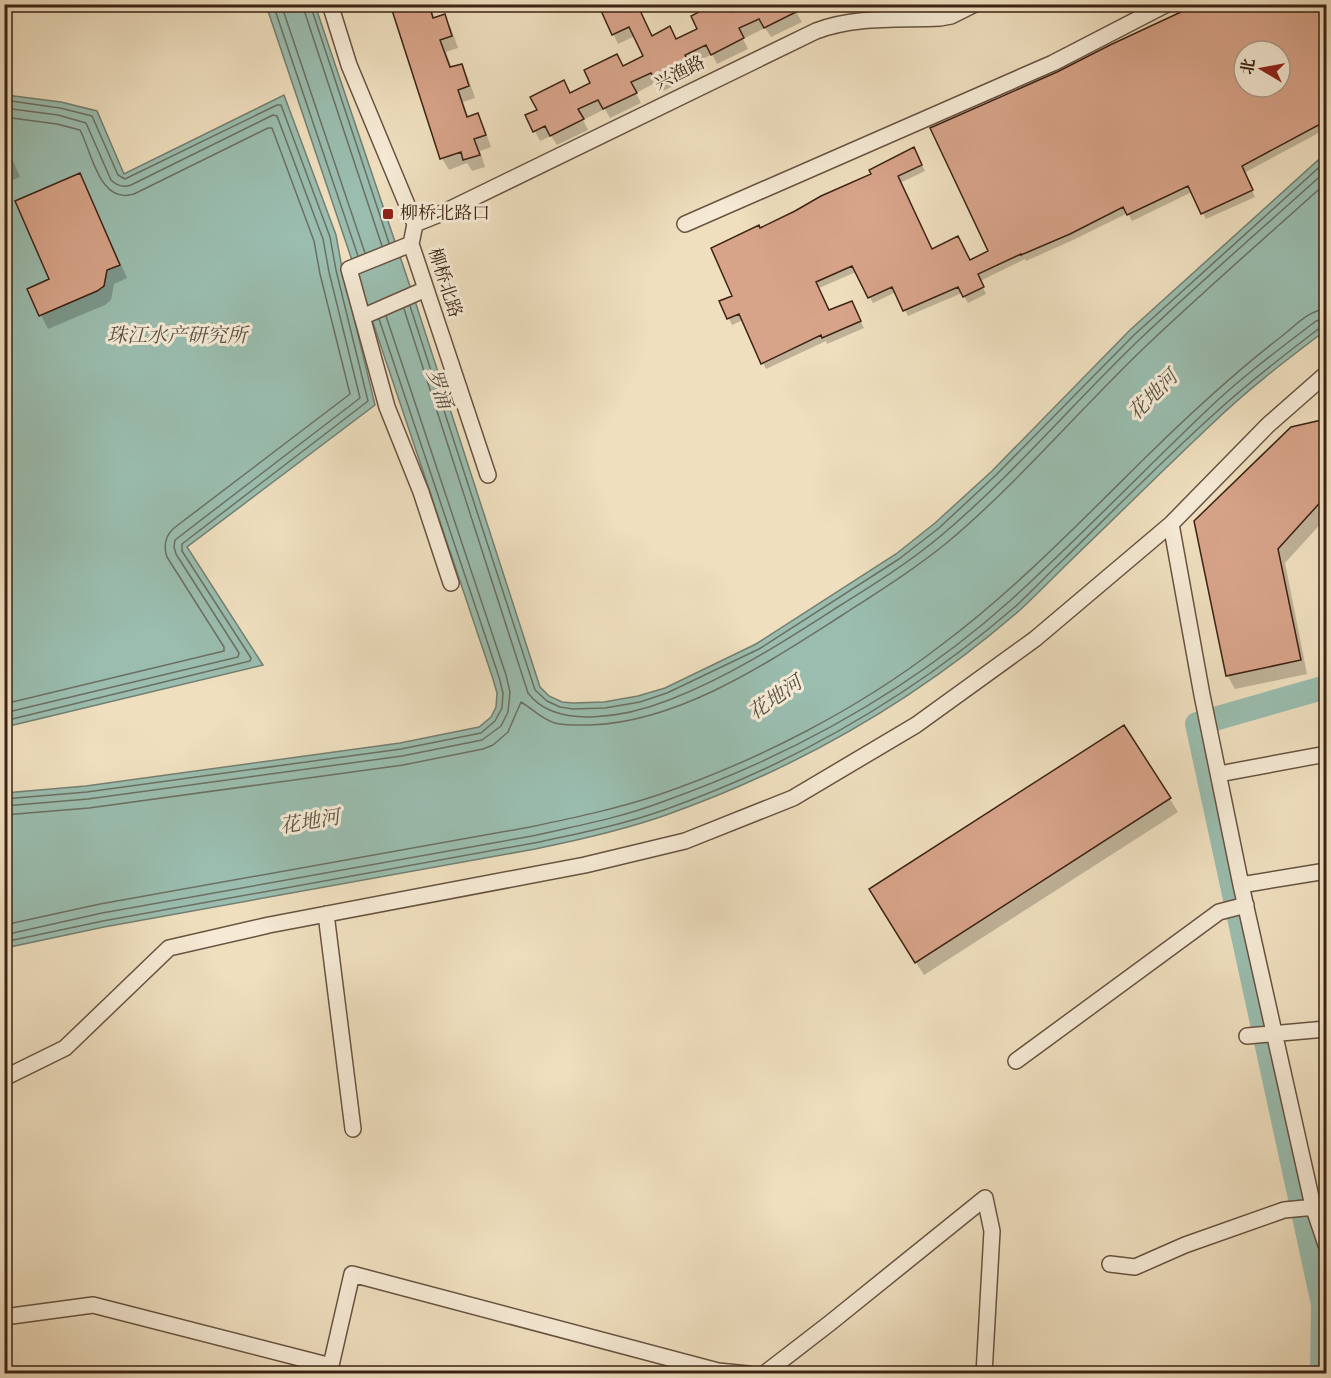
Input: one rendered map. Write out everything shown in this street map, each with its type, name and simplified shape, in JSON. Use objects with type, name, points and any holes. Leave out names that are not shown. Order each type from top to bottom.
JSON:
[{"type":"street","points":[[330,4],[349,65],[415,224]]},
{"type":"street","name":"兴渔路","points":[[415,224],[824,28],[853,22],[940,18],[951,16],[975,4]]},
{"type":"street","points":[[685,224],[1053,63],[1167,4]]},
{"type":"street","name":"柳桥北路","points":[[415,224],[411,244],[488,475]]},
{"type":"street","points":[[411,244],[349,269],[387,407],[422,492],[451,583]]},
{"type":"street","points":[[362,317],[426,289]]},
{"type":"street","points":[[4,1078],[65,1047],[169,948],[326,914],[585,865],[685,841],[793,798],[916,725],[1035,639],[1171,524],[1268,425],[1326,374]]},
{"type":"street","points":[[1171,524],[1241,885],[1275,1032],[1320,1206],[1326,1245]]},
{"type":"street","points":[[1219,774],[1326,754]]},
{"type":"street","points":[[1241,885],[1326,871]]},
{"type":"street","points":[[1016,1061],[1219,912],[1246,905]]},
{"type":"street","points":[[326,914],[353,1129]]},
{"type":"street","points":[[1247,1036],[1326,1029]]},
{"type":"street","points":[[764,1374],[985,1198],[992,1231],[984,1374]]},
{"type":"street","points":[[1110,1264],[1135,1267],[1185,1245],[1284,1210],[1320,1206]]},
{"type":"street","points":[[4,1317],[93,1305],[330,1370],[352,1274],[718,1371],[748,1374]]},
{"type":"water","points":[[266,5],[315,5],[415,301],[540,687],[549,696],[562,702],[604,702],[665,688],[756,644],[896,554],[935,523],[992,471],[1130,330],[1326,153],[1326,330],[1227,409],[1020,610],[980,643],[896,703],[807,754],[761,776],[666,815],[585,838],[104,927],[5,948],[5,793],[86,786],[400,743],[479,727],[491,717],[496,707],[497,693],[493,679]]},
{"type":"water","name":"珠江水产研究所","points":[[5,83],[6,95],[61,102],[97,111],[124,174],[284,95],[336,235],[375,405],[187,547],[263,665],[5,727]]},
{"type":"building","points":[[390,4],[429,4],[433,18],[445,14],[452,36],[440,40],[450,67],[462,64],[469,86],[458,90],[467,117],[478,113],[486,135],[474,139],[480,155],[463,160],[461,152],[440,159]]},
{"type":"building","points":[[598,4],[637,4],[652,36],[670,26],[676,39],[697,29],[691,16],[714,4],[727,4],[731,12],[746,4],[812,4],[764,28],[759,19],[739,28],[744,38],[711,55],[706,45],[685,55],[690,66],[656,82],[651,73],[631,82],[637,93],[603,109],[598,100],[578,109],[584,119],[550,136],[545,126],[533,132],[525,115],[537,110],[530,97],[564,80],[570,93],[590,83],[584,70],[617,54],[623,66],[643,56],[629,27],[612,35]]},
{"type":"building","points":[[1198,4],[1318,4],[1326,23],[1326,121],[1242,166],[1253,190],[1201,214],[1188,186],[1127,215],[1123,207],[1070,234],[978,274],[984,287],[963,297],[958,287],[903,311],[892,287],[868,298],[852,266],[816,282],[829,310],[852,301],[861,321],[822,338],[821,335],[761,364],[739,314],[727,319],[719,301],[732,296],[711,248],[759,225],[760,228],[821,196],[871,174],[869,170],[914,147],[922,165],[898,176],[932,249],[958,236],[970,260],[988,251],[930,128],[1057,72]]},
{"type":"building","points":[[80,173],[120,265],[107,270],[104,286],[97,291],[39,316],[27,289],[49,279],[15,201]]},
{"type":"building","points":[[1326,419],[1326,496],[1278,549],[1301,660],[1226,676],[1194,521],[1291,427]]},
{"type":"building","points":[[1124,725],[1171,798],[915,963],[869,889]]},
{"type":"waterway","points":[[1322,1374],[1323,1304],[1197,724],[1326,687]]},
{"type":"place","name":"柳桥北路口","points":[[388,214]]},
{"type":"water label","name":"罗涌","points":[[438,389]]},
{"type":"water label","name":"花地河","points":[[1154,396]]},
{"type":"water label","name":"花地河","points":[[776,699]]},
{"type":"water label","name":"花地河","points":[[310,823]]}]
